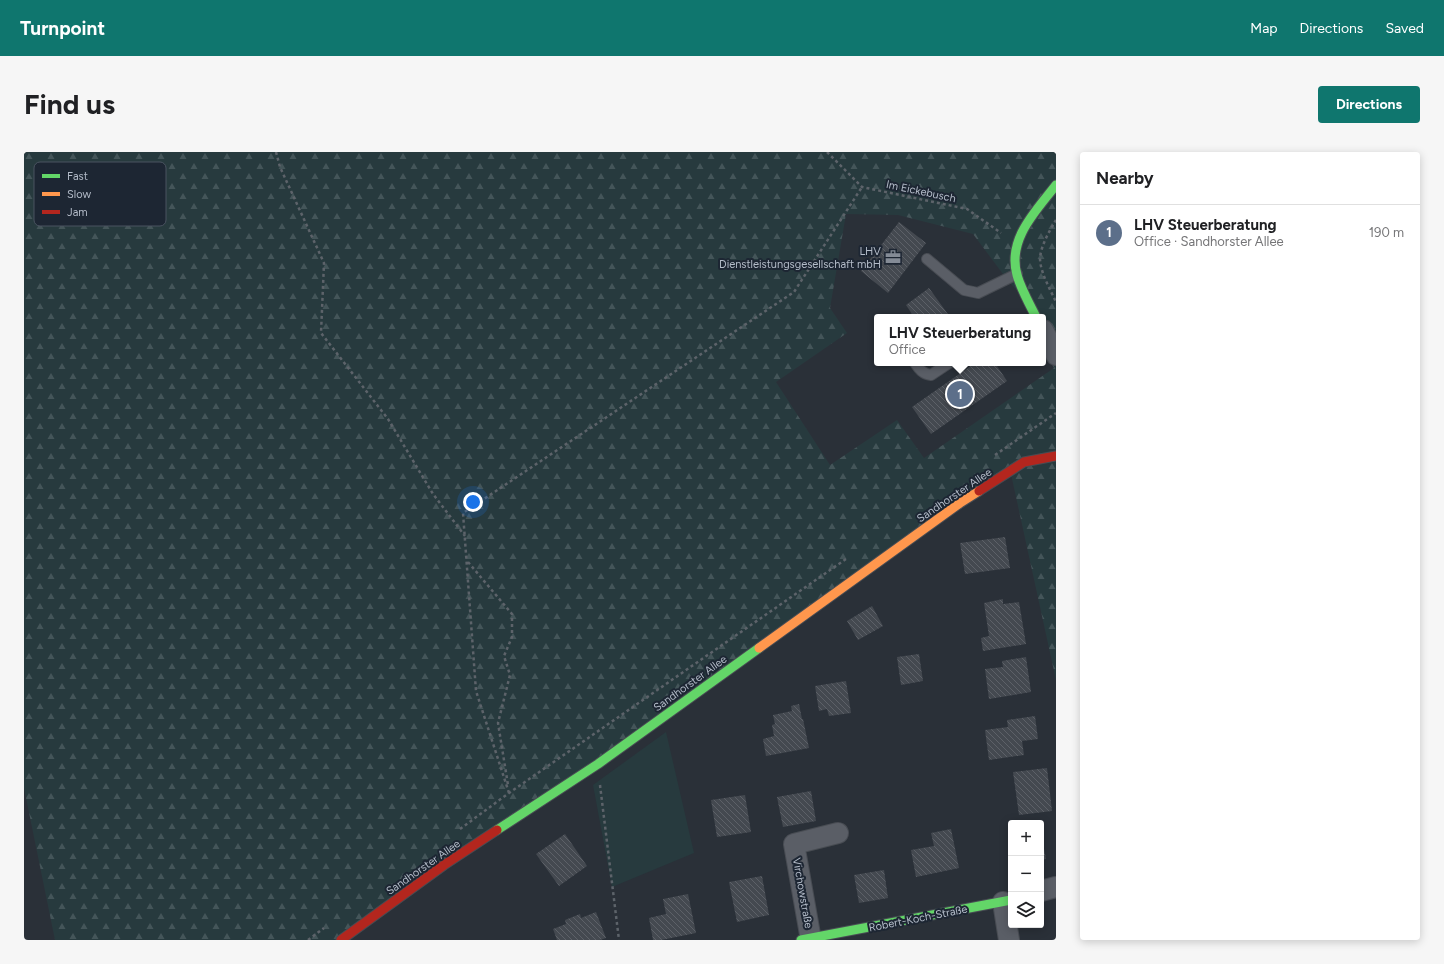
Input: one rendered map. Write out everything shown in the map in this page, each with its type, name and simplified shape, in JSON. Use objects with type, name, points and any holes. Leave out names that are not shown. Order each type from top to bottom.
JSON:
[{"type":"street","points":[[1035,314],[1017,274],[1014,259],[1016,244],[1022,230],[1056,185]]},
{"type":"street","points":[[1046,336],[1056,355]]},
{"type":"street","name":"Sandhorster Allee","points":[[341,940],[444,865],[598,764],[960,503],[1024,462],[1056,456]]},
{"type":"street","name":"Virchowstraße","points":[[807,939],[794,844],[838,833]]},
{"type":"street","points":[[1044,890],[1056,887]]},
{"type":"street","points":[[1007,901],[1009,940]]},
{"type":"street","name":"Robert-Koch-Straße","points":[[807,939],[1007,901]]},
{"type":"lane","points":[[927,259],[964,290],[978,293],[1017,274]]},
{"type":"lane","points":[[917,366],[921,371],[931,375],[944,366]]},
{"type":"path","points":[[276,152],[280,167],[324,263],[321,333],[388,419],[433,494],[465,536]]},
{"type":"path","points":[[509,793],[476,691],[463,513],[794,292],[862,187],[827,152]]},
{"type":"path","name":"Im Eickebusch","points":[[862,187],[967,209],[1016,244]]},
{"type":"path","points":[[1056,220],[1046,240],[1040,257],[1042,267],[1056,302]]},
{"type":"path","points":[[991,458],[1056,413]]},
{"type":"path","points":[[459,830],[509,793],[848,558]]},
{"type":"path","points":[[467,561],[512,614],[512,637],[504,656],[510,675],[498,722],[509,793]]},
{"type":"path","points":[[598,764],[619,940]]},
{"type":"path","points":[[308,940],[327,926]]},
{"type":"green space","points":[[24,152],[1056,152],[1056,680],[1011,474],[341,940],[55,940],[24,788]]},
{"type":"green space","points":[[666,732],[694,853],[612,887],[593,785]]},
{"type":"building","name":"LHV Dienstleistungsgesellschaft mbH","points":[[899,222],[926,243],[888,293],[861,271]]},
{"type":"building","points":[[929,288],[948,314],[912,314],[906,305]]},
{"type":"building","points":[[971,366],[997,366],[1007,381],[931,434],[912,407]]},
{"type":"building","points":[[1005,537],[1010,568],[965,574],[960,543]]},
{"type":"building","points":[[1003,599],[1003,604],[1019,602],[1026,644],[983,651],[981,638],[989,636],[984,603]]},
{"type":"building","points":[[872,606],[883,626],[858,640],[847,621]]},
{"type":"building","points":[[919,654],[923,681],[901,685],[897,657]]},
{"type":"building","points":[[1026,657],[1031,692],[989,699],[985,669],[1003,667],[1002,661]]},
{"type":"building","points":[[846,681],[851,713],[829,716],[827,709],[819,711],[815,686]]},
{"type":"building","points":[[799,704],[809,748],[766,756],[763,739],[774,736],[772,725],[775,724],[773,715],[792,711],[791,706]]},
{"type":"building","points":[[1035,716],[1038,739],[1022,741],[1024,755],[989,760],[985,730],[1008,727],[1007,720]]},
{"type":"building","points":[[1047,768],[1052,811],[1019,815],[1013,772]]},
{"type":"building","points":[[811,791],[816,821],[783,827],[777,797]]},
{"type":"building","points":[[745,795],[751,832],[717,837],[711,800]]},
{"type":"building","points":[[951,829],[959,868],[916,877],[911,850],[934,846],[931,833]]},
{"type":"building","points":[[565,834],[587,866],[559,886],[536,854]]},
{"type":"building","points":[[1044,849],[1046,859],[1044,859]]},
{"type":"building","points":[[884,870],[888,898],[859,903],[854,875]]},
{"type":"building","points":[[762,876],[769,915],[737,922],[729,882]]},
{"type":"building","points":[[688,894],[696,933],[661,940],[653,940],[649,918],[666,914],[663,899]]},
{"type":"building","points":[[596,912],[606,938],[600,940],[557,940],[553,929],[566,924],[565,920],[580,914],[581,918]]},
{"type":"traffic: fast","points":[[1034,314],[1017,275],[1015,262],[1016,249],[1025,226],[1056,185]]},
{"type":"traffic: fast","points":[[497,830],[598,764],[759,648]]},
{"type":"traffic: fast","points":[[801,940],[1008,901]]},
{"type":"traffic: slow","points":[[759,648],[960,503],[979,491]]},
{"type":"traffic: jam","points":[[979,491],[1024,462],[1056,456]]},
{"type":"traffic: jam","points":[[341,940],[444,865],[497,830]]},
{"type":"place","name":"LHV Dienstleistungsgesellschaft mbH","points":[[893,257]]},
{"type":"place","name":"LHV Steuerberatung","points":[[960,394]]}]
